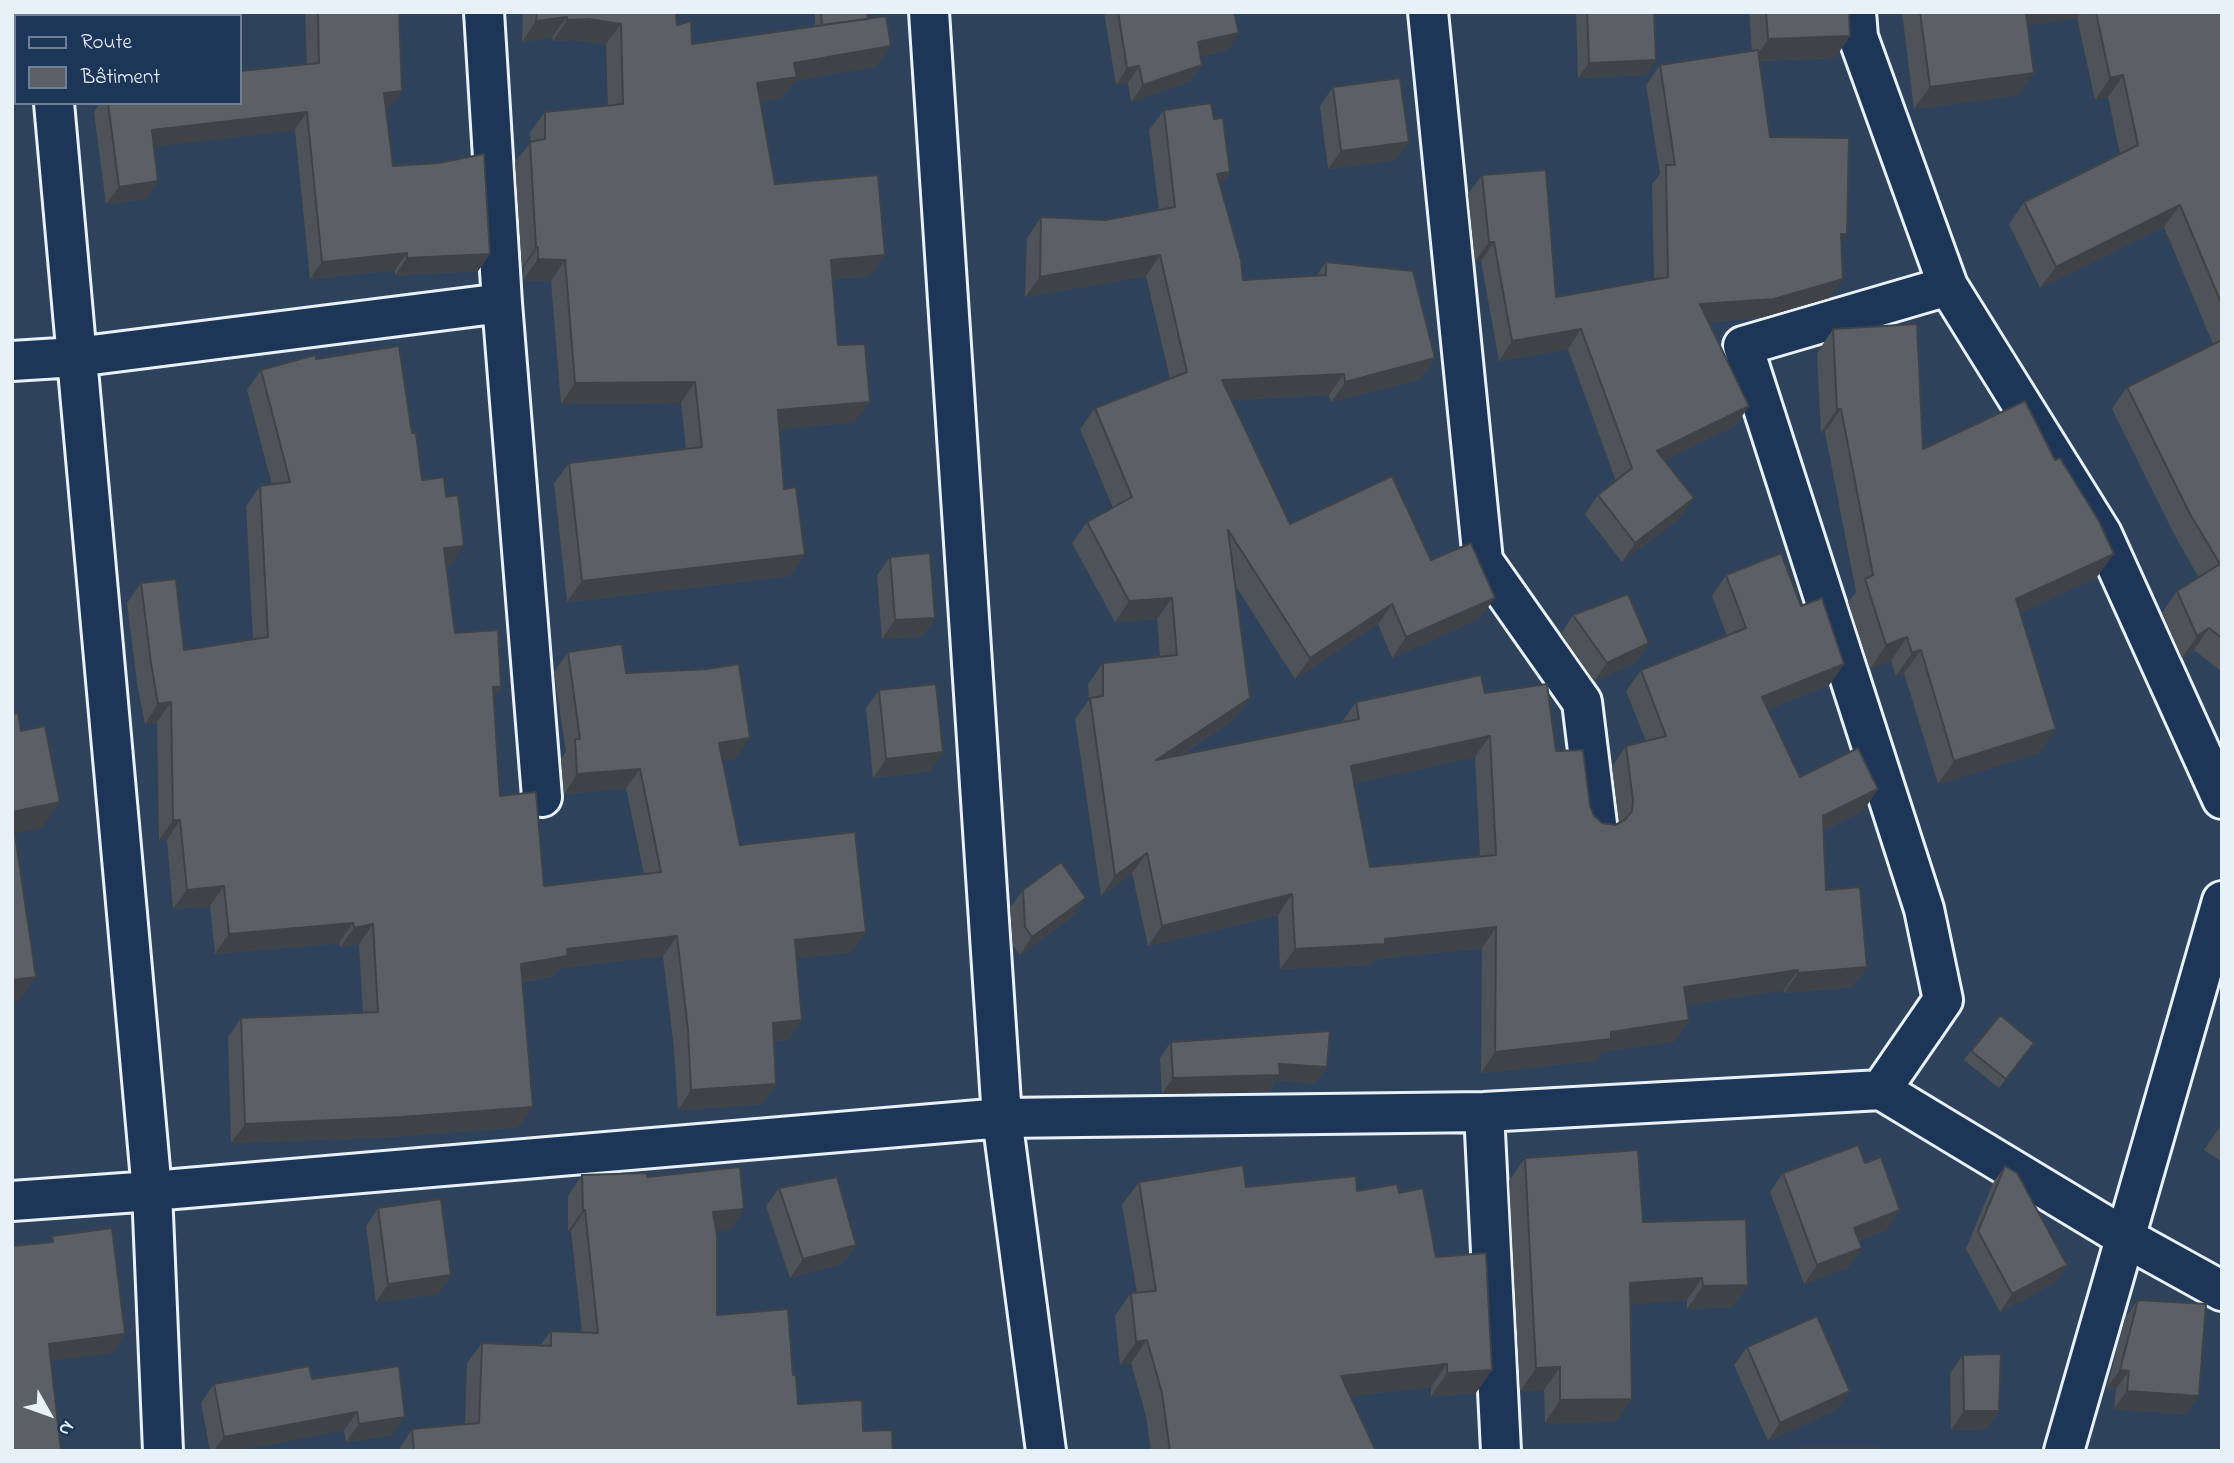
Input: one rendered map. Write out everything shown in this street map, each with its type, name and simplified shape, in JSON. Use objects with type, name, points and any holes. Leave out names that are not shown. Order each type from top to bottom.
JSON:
[{"type":"street","points":[[484,12],[502,303],[542,797]]},
{"type":"street","points":[[929,12],[1002,1118],[1046,1451]]},
{"type":"street","points":[[1428,12],[1483,561],[1582,702],[1597,824]]},
{"type":"street","points":[[1856,12],[1858,37],[1948,286],[2102,534],[2222,799]]},
{"type":"street","points":[[54,105],[152,1191],[163,1451]]},
{"type":"street","points":[[1881,1090],[1943,1000],[1924,909],[1743,346],[1948,286]]},
{"type":"street","points":[[12,361],[76,357],[502,303]]},
{"type":"street","points":[[2064,1451],[2222,901]]},
{"type":"street","points":[[12,1201],[1002,1118],[1484,1112],[1881,1090],[2126,1238],[2222,1291]]},
{"type":"street","points":[[1484,1112],[1501,1451]]},
{"type":"building","points":[[169,12],[232,12],[232,14]]},
{"type":"building","points":[[318,12],[399,12],[402,91],[384,93],[393,166],[438,163],[484,154],[490,254],[407,258],[407,253],[322,262],[307,112],[152,130],[158,181],[119,187],[108,105],[242,105],[242,71],[319,63]]},
{"type":"building","points":[[537,12],[676,12],[677,25],[691,21],[692,44],[886,16],[891,46],[794,63],[797,77],[757,83],[775,184],[878,175],[885,255],[831,260],[838,345],[865,344],[870,402],[778,410],[784,489],[796,487],[805,555],[582,581],[569,463],[702,447],[695,382],[575,383],[565,260],[538,259],[530,142],[545,139],[545,112],[623,104],[621,24],[588,19],[567,20],[567,17],[536,21]]},
{"type":"building","points":[[821,12],[867,12],[868,19],[822,25]]},
{"type":"building","points":[[1118,12],[1234,12],[1239,33],[1198,42],[1202,65],[1143,85],[1139,66],[1127,68]]},
{"type":"building","points":[[1587,12],[1654,12],[1656,60],[1589,63]]},
{"type":"building","points":[[1766,12],[1849,12],[1850,36],[1768,39]]},
{"type":"building","points":[[1920,12],[2026,12],[2034,73],[1930,87]]},
{"type":"building","points":[[2096,12],[2222,12],[2222,305],[2180,205],[2056,267],[2024,202],[2138,145],[2123,75],[2110,78]]},
{"type":"building","points":[[1758,50],[1770,137],[1849,138],[1847,234],[1841,234],[1843,279],[1774,299],[1700,304],[1749,406],[1657,451],[1694,498],[1635,543],[1598,495],[1632,468],[1581,329],[1512,341],[1494,242],[1489,242],[1482,175],[1546,170],[1556,297],[1668,277],[1666,165],[1675,165],[1660,65]]},
{"type":"building","points":[[1400,78],[1409,142],[1341,151],[1333,87]]},
{"type":"building","points":[[1211,103],[1214,119],[1223,118],[1230,172],[1217,174],[1241,260],[1243,280],[1326,275],[1326,262],[1413,271],[1435,358],[1345,382],[1344,374],[1222,380],[1290,524],[1392,476],[1431,560],[1471,543],[1495,598],[1406,637],[1392,604],[1310,658],[1228,530],[1250,698],[1156,760],[1359,719],[1356,702],[1481,675],[1485,693],[1547,684],[1556,751],[1583,750],[1590,806],[1594,816],[1602,823],[1615,825],[1625,820],[1632,811],[1626,746],[1666,736],[1641,670],[1746,628],[1726,575],[1781,553],[1801,606],[1822,598],[1844,664],[1762,697],[1800,777],[1858,748],[1878,789],[1823,816],[1826,890],[1860,887],[1867,967],[1798,973],[1798,970],[1684,987],[1689,1020],[1611,1032],[1611,1039],[1495,1052],[1496,927],[1385,939],[1385,944],[1295,949],[1292,894],[1162,926],[1147,853],[1115,876],[1090,698],[1103,696],[1103,663],[1177,655],[1172,598],[1129,601],[1087,522],[1132,497],[1095,408],[1187,372],[1160,255],[1040,277],[1041,217],[1105,220],[1175,207],[1164,110]],"holes":[[[1490,736],[1496,855],[1370,867],[1351,766]]]},
{"type":"building","points":[[1917,324],[1923,449],[2025,401],[2055,460],[2060,458],[2099,521],[2114,554],[2016,599],[2056,729],[1954,761],[1921,650],[1912,653],[1907,637],[1886,645],[1865,579],[1873,575],[1841,409],[1837,409],[1833,329]]},
{"type":"building","points":[[2222,340],[2222,638],[2209,628],[2197,636],[2177,591],[2220,564],[2190,514],[2127,387]]},
{"type":"building","points":[[399,346],[422,480],[444,477],[446,497],[458,495],[464,546],[444,548],[455,633],[498,630],[501,687],[493,687],[500,796],[536,792],[544,886],[661,872],[640,769],[577,774],[575,739],[580,739],[568,652],[622,644],[626,673],[707,669],[739,664],[750,738],[719,743],[740,845],[855,832],[866,932],[795,940],[802,1020],[773,1023],[776,1084],[691,1090],[688,1030],[677,936],[567,949],[568,956],[521,964],[533,1107],[402,1117],[245,1124],[241,1018],[378,1012],[373,924],[354,928],[353,923],[229,934],[224,886],[187,890],[180,820],[173,820],[171,702],[158,704],[141,583],[176,579],[184,650],[268,637],[260,486],[290,482],[261,370],[315,355],[316,359]]},
{"type":"building","points":[[930,553],[935,618],[895,620],[890,557]]},
{"type":"building","points":[[1628,594],[1649,643],[1607,663],[1573,615]]},
{"type":"building","points":[[936,684],[943,752],[886,759],[879,690]]},
{"type":"building","points":[[18,713],[21,731],[45,726],[60,802],[12,812],[12,714]]},
{"type":"building","points":[[12,814],[36,977],[12,980]]},
{"type":"building","points":[[1061,862],[1086,898],[1032,937],[1025,927],[1023,890]]},
{"type":"building","points":[[2000,1015],[2034,1043],[2006,1079],[1971,1051]]},
{"type":"building","points":[[1330,1031],[1327,1067],[1279,1064],[1280,1075],[1173,1078],[1171,1042]]},
{"type":"building","points":[[1858,1145],[1865,1163],[1881,1157],[1900,1210],[1854,1228],[1862,1248],[1817,1265],[1783,1173]]},
{"type":"building","points":[[1638,1150],[1643,1222],[1746,1219],[1748,1285],[1703,1286],[1702,1278],[1630,1283],[1632,1399],[1560,1400],[1560,1367],[1536,1368],[1525,1158]]},
{"type":"building","points":[[1243,1165],[1246,1187],[1356,1176],[1357,1191],[1397,1184],[1399,1193],[1423,1188],[1436,1257],[1486,1253],[1492,1370],[1447,1373],[1447,1364],[1341,1376],[1376,1451],[1170,1451],[1162,1393],[1147,1340],[1136,1342],[1131,1293],[1156,1291],[1139,1182]]},
{"type":"building","points":[[2005,1166],[2017,1173],[2067,1265],[2012,1294],[1978,1231]]},
{"type":"building","points":[[740,1167],[744,1209],[713,1212],[717,1235],[717,1315],[788,1309],[798,1404],[862,1400],[863,1431],[892,1430],[893,1451],[414,1451],[412,1429],[479,1423],[482,1343],[551,1346],[551,1331],[598,1333],[583,1210],[582,1175],[647,1173],[647,1177]]},
{"type":"building","points":[[837,1177],[856,1245],[803,1259],[779,1188]]},
{"type":"building","points":[[441,1199],[451,1275],[388,1284],[378,1208]]},
{"type":"building","points":[[112,1228],[125,1334],[49,1344],[61,1451],[12,1451],[12,1246],[53,1242],[52,1236]]},
{"type":"building","points":[[2138,1300],[2206,1304],[2199,1396],[2127,1391],[2129,1371],[2120,1370]]},
{"type":"building","points":[[1817,1316],[1850,1391],[1780,1423],[1747,1347]]},
{"type":"building","points":[[2001,1354],[1999,1411],[1964,1411],[1963,1355]]},
{"type":"building","points":[[309,1366],[312,1379],[399,1366],[405,1417],[359,1424],[357,1412],[224,1437],[214,1384]]},
{"type":"building","points":[[1798,1448],[1879,1448],[1879,1451],[1799,1451]]}]
